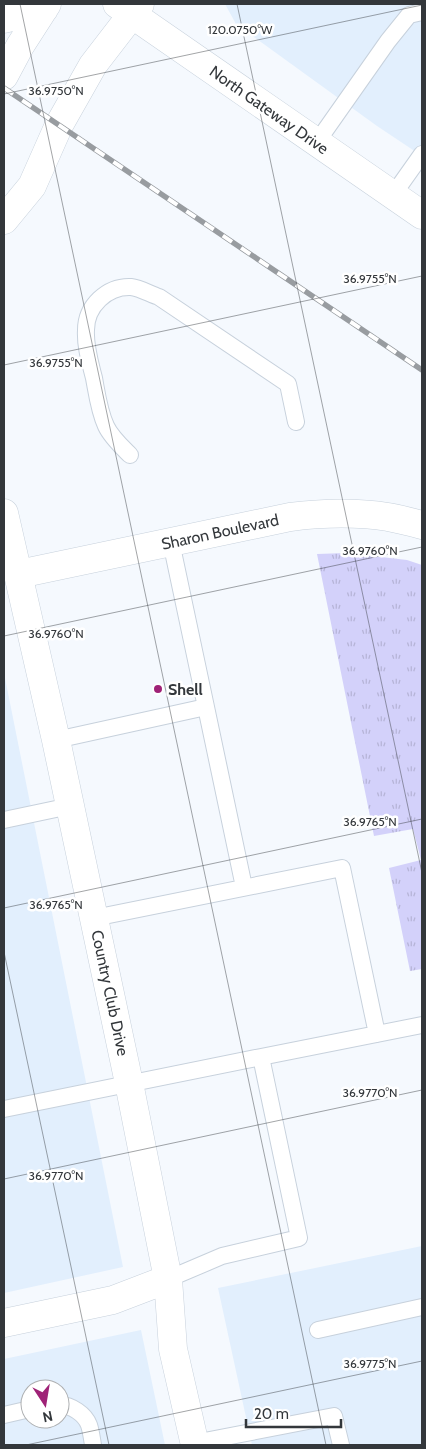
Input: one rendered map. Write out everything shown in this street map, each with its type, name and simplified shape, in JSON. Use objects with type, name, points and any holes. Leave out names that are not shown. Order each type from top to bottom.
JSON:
[{"type":"main road","points":[[4,19],[45,6]]},
{"type":"main road","points":[[4,76],[45,6]]},
{"type":"main road","points":[[4,220],[32,186],[58,125],[130,7]]},
{"type":"main road","name":"North Gateway Drive","points":[[130,7],[317,142],[422,214]]},
{"type":"main road","name":"Sharon Boulevard","points":[[19,574],[290,517],[315,514],[349,514],[388,517],[422,524]]},
{"type":"main road","name":"Country Club Drive","points":[[4,518],[19,574],[56,740],[129,1083],[168,1279],[173,1350],[195,1444]]},
{"type":"main road","points":[[4,1323],[113,1300],[168,1279]]},
{"type":"lane","points":[[317,142],[409,15],[422,12]]},
{"type":"lane","points":[[393,195],[422,154]]},
{"type":"lane","points":[[130,456],[107,428],[100,411],[86,341],[88,316],[94,304],[117,289],[130,287],[159,297],[288,384],[296,422]]},
{"type":"lane","points":[[171,542],[244,888]]},
{"type":"lane","points":[[56,740],[206,707]]},
{"type":"lane","points":[[4,820],[70,806]]},
{"type":"lane","points":[[94,918],[342,868],[377,1034]]},
{"type":"lane","points":[[4,1106],[422,1025]]},
{"type":"lane","points":[[168,1279],[222,1256],[299,1238],[261,1057]]},
{"type":"lane","points":[[318,1330],[422,1307]]},
{"type":"lane","points":[[70,1408],[78,1411],[89,1423],[93,1445]]},
{"type":"lane","points":[[4,1415],[20,1411]]},
{"type":"lane","points":[[195,1444],[334,1416],[340,1445]]},
{"type":"shaded area","points":[[225,4],[422,4],[422,156],[377,126],[236,24]]},
{"type":"shaded area","points":[[4,673],[123,1267],[4,1293]]},
{"type":"shaded area","points":[[422,1246],[422,1445],[252,1445],[218,1288]]},
{"type":"shaded area","points":[[141,1330],[165,1445],[4,1445],[4,1359]]},
{"type":"green space","points":[[346,553],[407,560],[422,565],[422,969],[410,971],[389,868],[421,860],[413,829],[374,836],[317,554]]},
{"type":"railway","points":[[4,88],[422,370]]},
{"type":"place","name":"Shell","points":[[158,689]]}]
